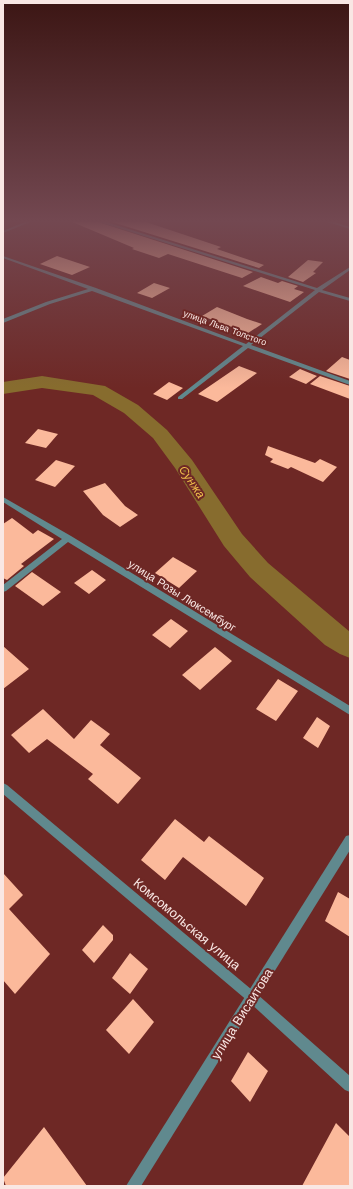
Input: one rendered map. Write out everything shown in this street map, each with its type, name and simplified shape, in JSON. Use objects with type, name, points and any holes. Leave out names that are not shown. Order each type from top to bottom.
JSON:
[{"type":"street","name":"улица Льва Толстого","points":[[58,276],[350,383]]},
{"type":"street","points":[[275,276],[350,300]]},
{"type":"street","points":[[180,398],[318,290],[338,276]]},
{"type":"street","points":[[3,321],[48,303],[94,289]]},
{"type":"street","name":"улица Розы Люксембург","points":[[3,499],[350,711]]},
{"type":"street","points":[[3,589],[68,538]]},
{"type":"street","name":"Комсомольская улица","points":[[3,788],[253,998],[350,1085]]},
{"type":"street","name":"улица Висаитова","points":[[133,1186],[253,998],[350,840]]},
{"type":"building","points":[[289,276],[311,276],[303,282]]},
{"type":"building","points":[[261,277],[278,283],[282,281],[298,286],[294,289],[304,292],[290,302],[243,286]]},
{"type":"building","points":[[154,283],[170,288],[152,298],[137,293]]},
{"type":"building","points":[[217,307],[262,324],[248,333],[202,316]]},
{"type":"building","points":[[342,357],[350,360],[350,379],[326,371]]},
{"type":"building","points":[[239,366],[257,373],[217,402],[198,394]]},
{"type":"building","points":[[300,369],[317,376],[306,384],[289,377]]},
{"type":"building","points":[[320,376],[350,386],[350,399],[310,384]]},
{"type":"building","points":[[169,382],[183,388],[167,400],[153,394]]},
{"type":"building","points":[[38,429],[58,434],[46,448],[25,443]]},
{"type":"building","points":[[268,446],[315,463],[320,459],[337,467],[323,482],[291,467],[288,469],[270,462],[273,459],[265,455]]},
{"type":"building","points":[[56,460],[75,466],[55,487],[35,480]]},
{"type":"building","points":[[105,483],[125,506],[138,515],[120,527],[103,515],[83,491]]},
{"type":"building","points":[[12,518],[33,534],[38,530],[54,539],[21,564],[24,566],[7,580],[3,578],[3,524]]},
{"type":"building","points":[[173,557],[197,571],[179,588],[155,573]]},
{"type":"building","points":[[92,570],[106,580],[89,594],[74,583]]},
{"type":"building","points":[[32,572],[61,592],[43,606],[15,586]]},
{"type":"building","points":[[171,619],[188,631],[170,648],[152,635]]},
{"type":"building","points":[[3,646],[29,669],[3,689]]},
{"type":"building","points":[[215,647],[232,661],[200,690],[182,675]]},
{"type":"building","points":[[278,679],[298,691],[276,721],[256,709]]},
{"type":"building","points":[[43,709],[74,739],[91,720],[110,734],[100,745],[141,778],[118,804],[88,779],[93,774],[47,739],[29,753],[11,735]]},
{"type":"building","points":[[317,717],[330,726],[318,748],[303,738]]},
{"type":"building","points":[[175,819],[204,842],[209,836],[264,878],[246,906],[183,857],[165,880],[141,860]]},
{"type":"building","points":[[3,873],[23,895],[9,909],[50,954],[15,994],[3,980]]},
{"type":"building","points":[[338,892],[350,899],[350,937],[325,921]]},
{"type":"building","points":[[103,925],[113,935],[113,940],[94,963],[82,950]]},
{"type":"building","points":[[130,953],[148,969],[130,994],[112,978]]},
{"type":"building","points":[[133,999],[154,1022],[129,1054],[106,1030]]},
{"type":"building","points":[[248,1052],[268,1071],[250,1102],[231,1081]]},
{"type":"building","points":[[336,1123],[350,1137],[350,1186],[302,1186]]},
{"type":"building","points":[[44,1127],[87,1186],[6,1186],[3,1178]]},
{"type":"waterway","name":"Сунжа","points":[[3,388],[42,382],[98,390],[131,409],[160,434],[184,465],[233,540],[259,570],[335,637],[350,646]]}]
